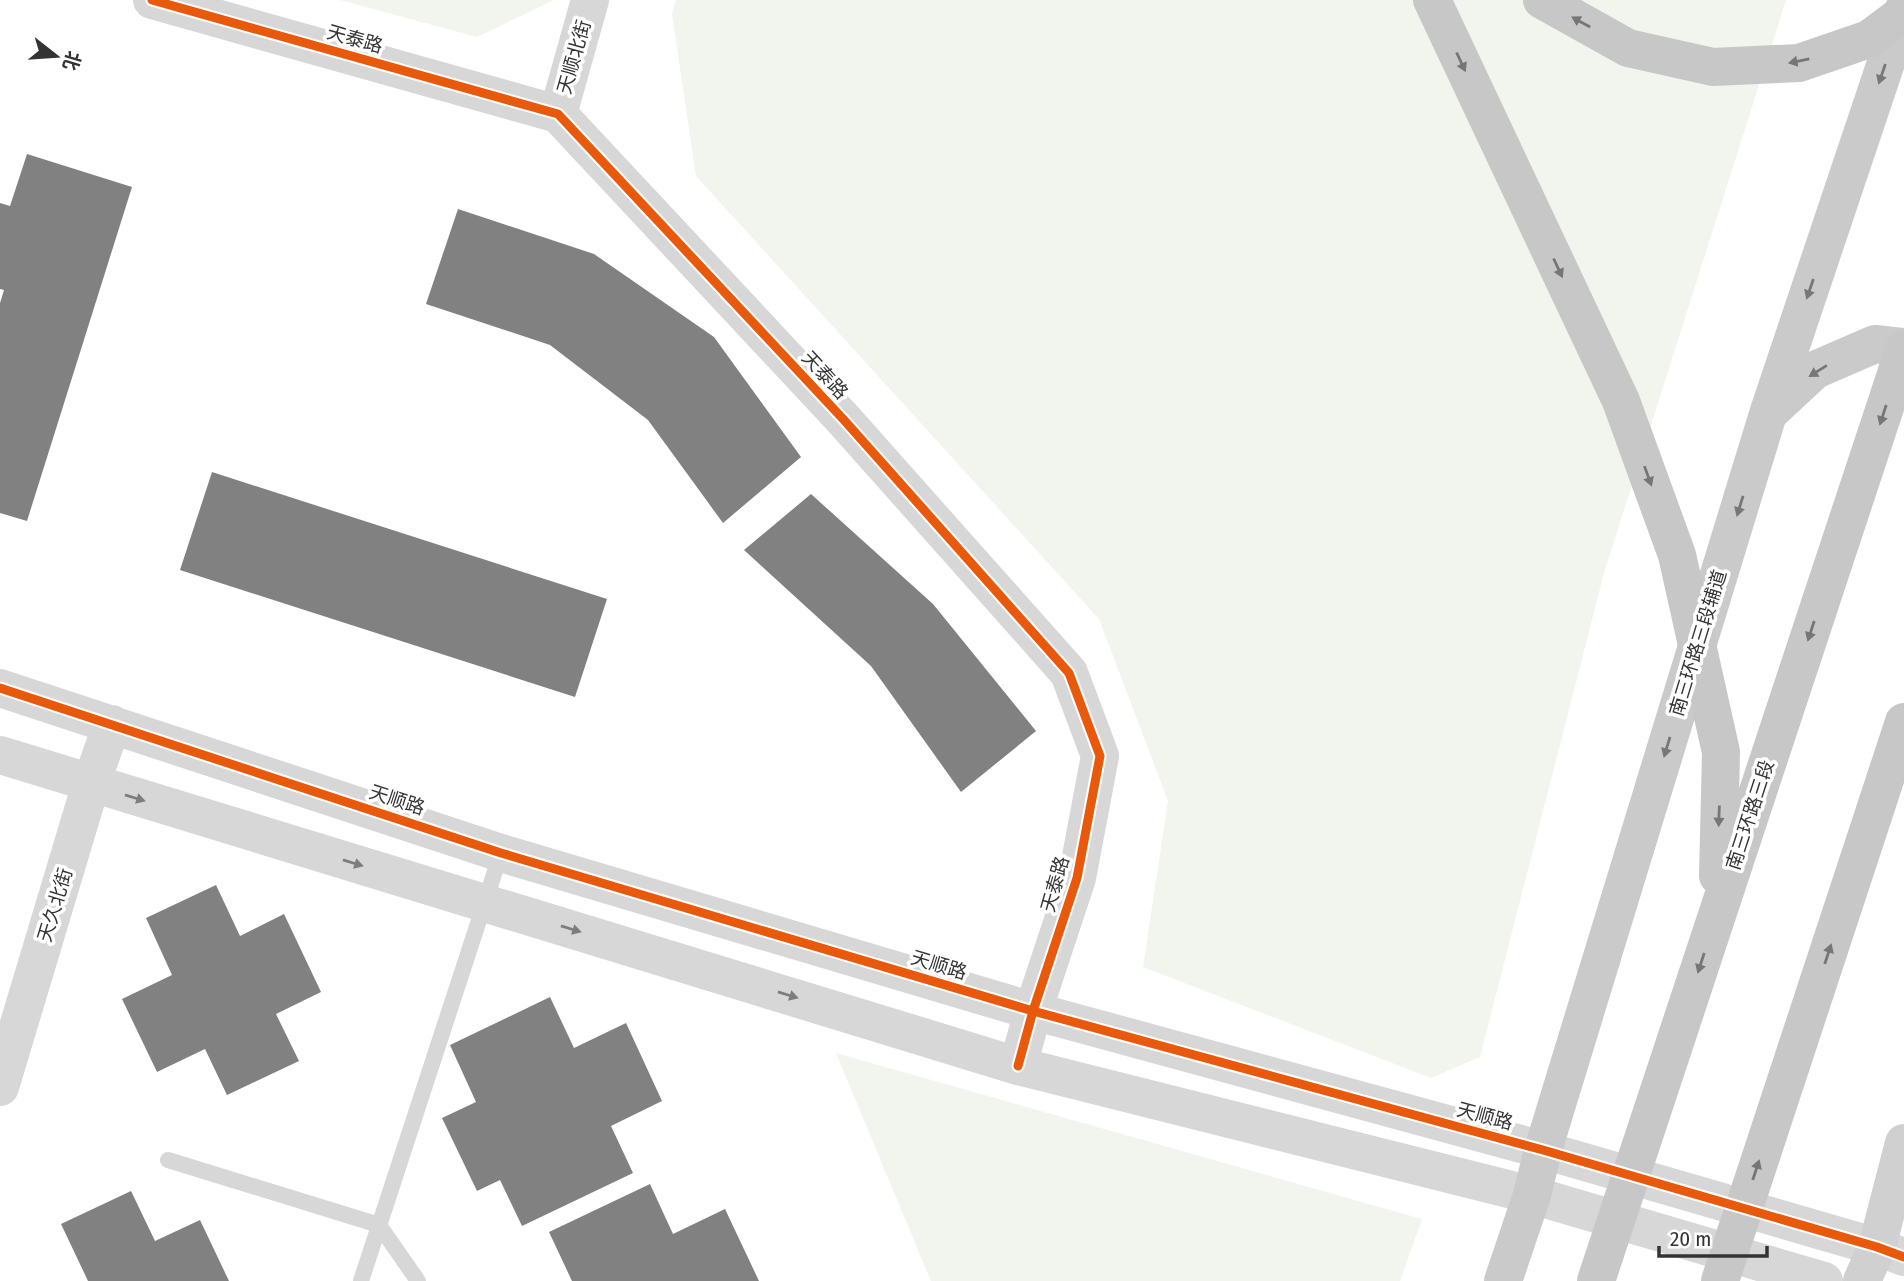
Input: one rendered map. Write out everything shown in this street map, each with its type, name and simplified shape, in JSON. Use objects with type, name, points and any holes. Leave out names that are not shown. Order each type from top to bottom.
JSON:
[{"type":"highway","points":[[1432,0],[1620,401],[1677,555],[1721,752],[1716,918]]},
{"type":"highway","points":[[1542,0],[1628,48],[1713,67],[1800,63],[1868,39],[1904,11]]},
{"type":"highway","name":"南三环路三段","points":[[1596,1281],[1904,348]]},
{"type":"highway","points":[[1720,1281],[1904,722]]},
{"type":"main road","name":"南三环路三段辅道","points":[[1503,1281],[1532,1195],[1543,1150],[1769,414],[1904,11]]},
{"type":"main road","points":[[1769,414],[1815,370],[1875,344],[1904,348]]},
{"type":"main road","points":[[1862,1281],[1890,1252],[1904,1143]]},
{"type":"street","name":"天泰路","points":[[152,0],[558,114],[844,420],[1069,673],[1100,756],[1077,878],[1033,1011],[1018,1066]]},
{"type":"street","name":"天顺北街","points":[[558,114],[590,0]]},
{"type":"street","name":"天顺路","points":[[0,688],[501,853],[1033,1011],[1543,1150],[1890,1252]]},
{"type":"street","name":"天久北街","points":[[0,1087],[112,724]]},
{"type":"street","points":[[0,755],[91,785],[486,902],[1018,1066],[1532,1195],[1824,1281]]},
{"type":"lane","points":[[361,1281],[501,853]]},
{"type":"lane","points":[[168,1160],[379,1225],[418,1281]]},
{"type":"shaded area","points":[[340,0],[554,0],[477,37]]},
{"type":"shaded area","points":[[676,0],[1786,0],[1604,573],[1480,1057],[1431,1078],[1143,967],[1168,801],[1099,619],[696,176],[672,14]]},
{"type":"shaded area","points":[[836,1053],[1422,1219],[1400,1281],[931,1281]]},
{"type":"building","points":[[27,154],[132,187],[27,521],[0,513],[0,303],[4,290],[0,289],[0,203],[10,206]]},
{"type":"building","points":[[458,209],[594,254],[714,337],[801,457],[723,523],[648,420],[550,345],[426,304]]},
{"type":"building","points":[[212,472],[607,599],[575,697],[180,570]]},
{"type":"building","points":[[811,494],[933,604],[1036,731],[961,792],[871,666],[744,550]]},
{"type":"building","points":[[216,885],[240,936],[284,914],[321,992],[276,1014],[299,1061],[227,1095],[205,1049],[157,1072],[122,999],[172,975],[146,918]]},
{"type":"building","points":[[550,997],[574,1048],[626,1023],[662,1101],[611,1126],[633,1173],[522,1226],[500,1180],[477,1191],[442,1118],[476,1102],[450,1045]]},
{"type":"building","points":[[650,1184],[673,1234],[725,1209],[759,1281],[572,1281],[549,1232]]},
{"type":"building","points":[[131,1191],[155,1241],[200,1220],[229,1281],[88,1281],[61,1224]]},
{"type":"cycle path","points":[[152,0],[558,114],[844,420],[1069,673],[1100,756],[1077,878],[1033,1011],[1018,1066]]},
{"type":"cycle path","points":[[0,688],[501,853],[1033,1011],[1543,1150],[1904,1257]]}]
